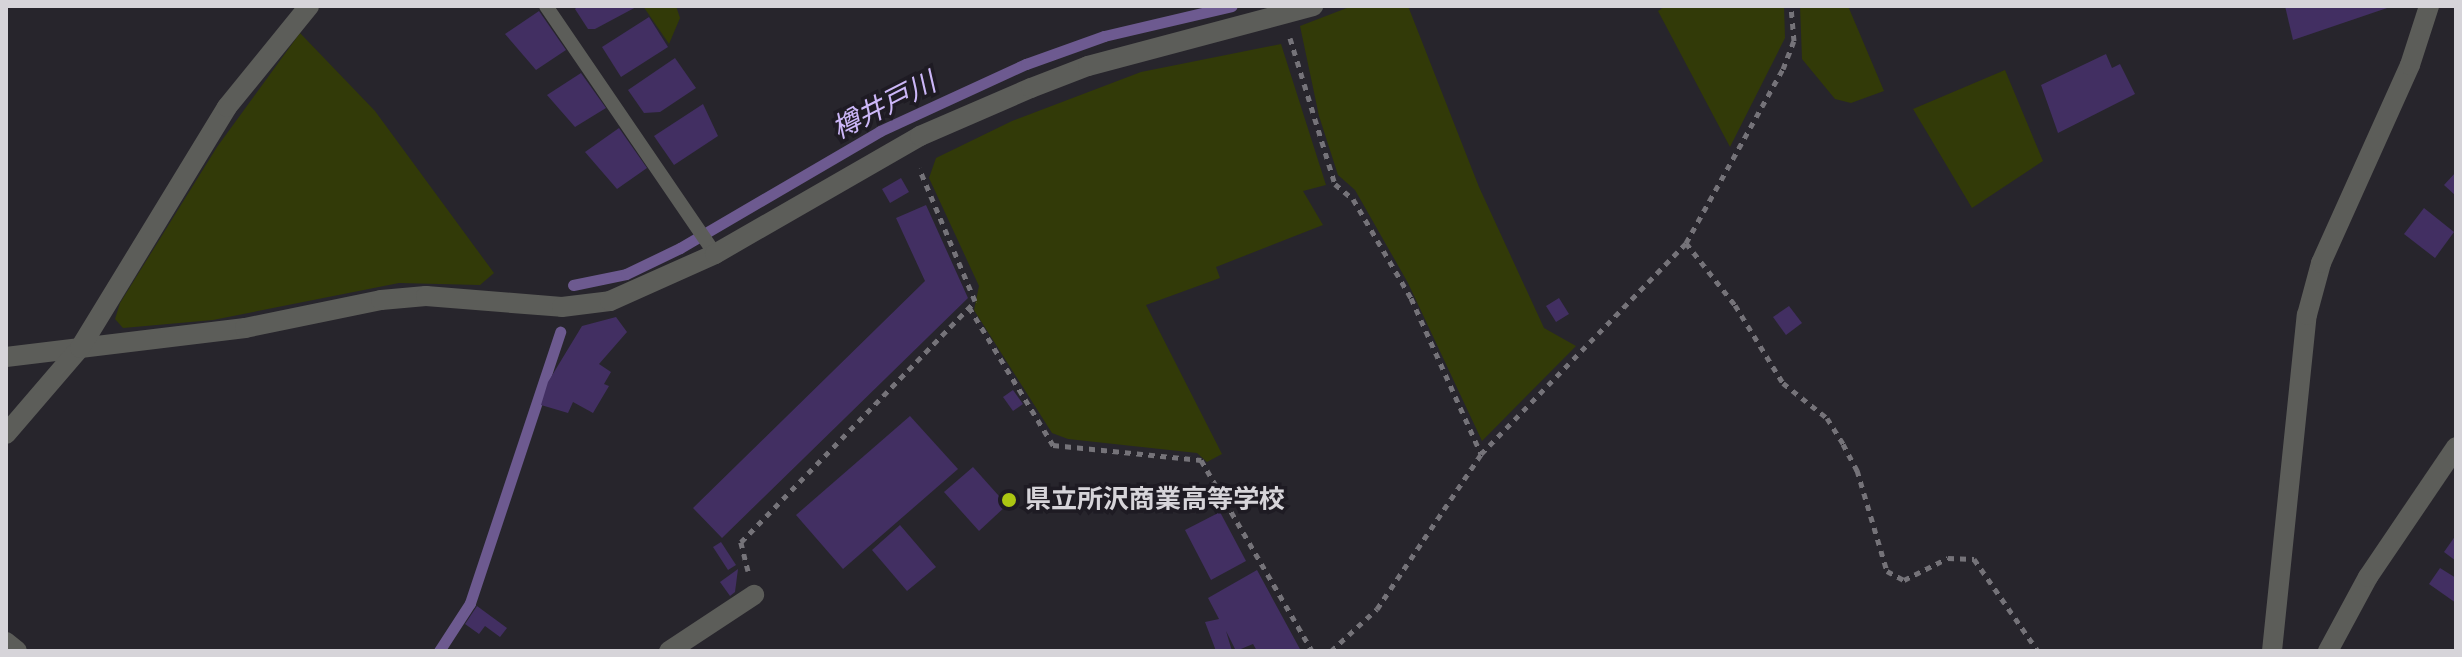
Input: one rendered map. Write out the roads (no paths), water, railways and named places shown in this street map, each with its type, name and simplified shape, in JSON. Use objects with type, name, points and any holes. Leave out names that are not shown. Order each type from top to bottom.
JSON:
[{"type":"street","points":[[6,434],[80,348],[227,107],[309,6]]},
{"type":"street","points":[[6,357],[245,328],[426,296],[562,307],[610,301],[715,254],[909,142],[1088,66],[1313,6]]},
{"type":"street","points":[[2272,651],[2307,315],[2321,263],[2410,65],[2429,6]]},
{"type":"street","points":[[2328,651],[2368,577],[2456,447]]},
{"type":"street","points":[[669,651],[754,595]]},
{"type":"street","points":[[6,642],[17,651]]},
{"type":"lane","points":[[546,6],[715,254]]},
{"type":"waterway","name":"樽井戸川","points":[[573,285],[626,274],[680,248],[880,131],[1026,64],[1104,36],[1232,6]]},
{"type":"waterway","name":"樽井戸川","points":[[439,651],[470,603],[560,332]]},
{"type":"place","name":"県立所沢商業高等学校","points":[[1009,500]]}]
